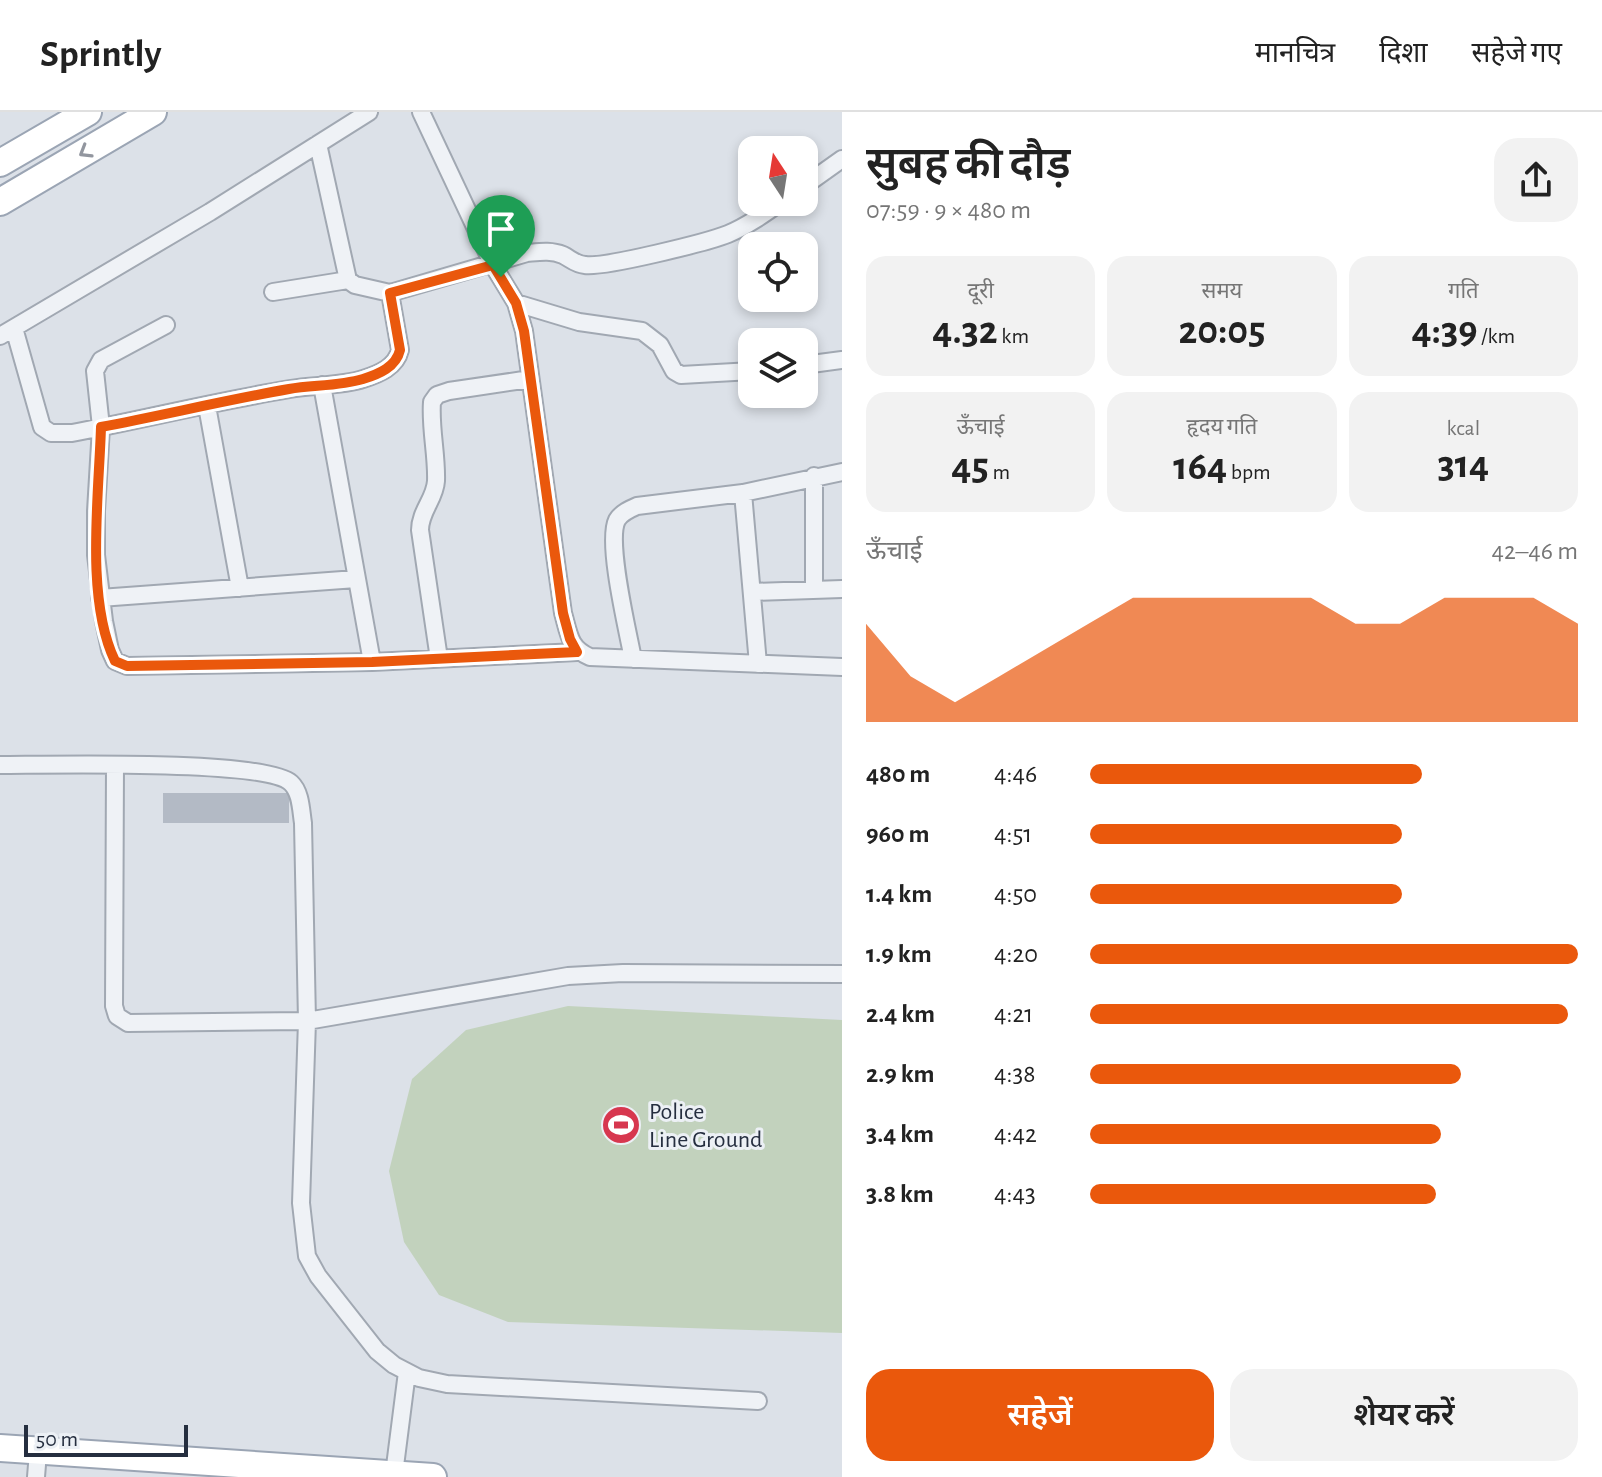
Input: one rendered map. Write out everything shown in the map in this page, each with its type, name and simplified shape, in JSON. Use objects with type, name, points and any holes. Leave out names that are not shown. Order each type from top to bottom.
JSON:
[{"type":"main road","points":[[0,163],[88,112]]},
{"type":"main road","points":[[0,202],[153,112]]},
{"type":"main road","points":[[0,1448],[37,1464],[433,1477]]},
{"type":"street","points":[[369,112],[197,220],[7,332],[42,427],[51,433],[72,433],[360,380],[390,367],[398,359],[400,350],[390,293]]},
{"type":"street","points":[[421,112],[493,265],[516,303],[524,331],[563,613],[577,652]]},
{"type":"street","points":[[318,144],[348,280],[355,285],[390,293],[527,253],[546,251],[562,254],[575,263],[587,266],[607,263],[723,236],[760,216]]},
{"type":"street","points":[[818,176],[842,159]]},
{"type":"street","points":[[273,292],[348,280]]},
{"type":"street","points":[[516,303],[579,322],[642,331],[660,345],[667,361],[681,375],[738,372]]},
{"type":"street","points":[[166,325],[101,360],[95,371],[101,427],[96,555],[100,598],[115,661],[127,666],[372,662],[577,652],[590,657],[842,667]]},
{"type":"street","points":[[818,363],[842,360]]},
{"type":"street","points":[[439,659],[420,530],[420,518],[436,483],[432,402],[437,395],[449,391],[530,379]]},
{"type":"street","points":[[322,385],[372,662]]},
{"type":"street","points":[[207,406],[240,588]]},
{"type":"street","points":[[633,659],[614,548],[617,520],[627,510],[637,506],[743,493],[842,472]]},
{"type":"street","points":[[814,476],[814,590]]},
{"type":"street","points":[[743,493],[758,664]]},
{"type":"street","points":[[100,598],[356,579]]},
{"type":"street","points":[[752,592],[842,589]]},
{"type":"street","points":[[0,765],[248,770],[292,783],[300,799],[303,823],[307,1021],[301,1203],[307,1256],[318,1276],[377,1351],[394,1365],[419,1378],[447,1384],[758,1401]]},
{"type":"street","points":[[115,765],[113,991],[117,1016],[128,1023],[307,1021],[568,976],[623,973],[842,974]]},
{"type":"street","points":[[394,1474],[407,1372]]},
{"type":"green space","name":"Police Line Ground","points":[[568,1006],[842,1020],[842,1333],[508,1322],[439,1295],[404,1242],[389,1171],[412,1079],[466,1030]]},
{"type":"building","points":[[163,793],[289,793],[289,823],[163,823]]},
{"type":"place","name":"Police Line Ground","points":[[621,1125]]},
{"type":"route","points":[[493,265],[501,277],[516,303],[524,331],[563,613],[577,652],[372,662],[127,666],[115,661],[104,621],[96,555],[101,427],[291,389],[360,380],[390,367],[398,359],[400,350],[390,293],[493,265]]}]
